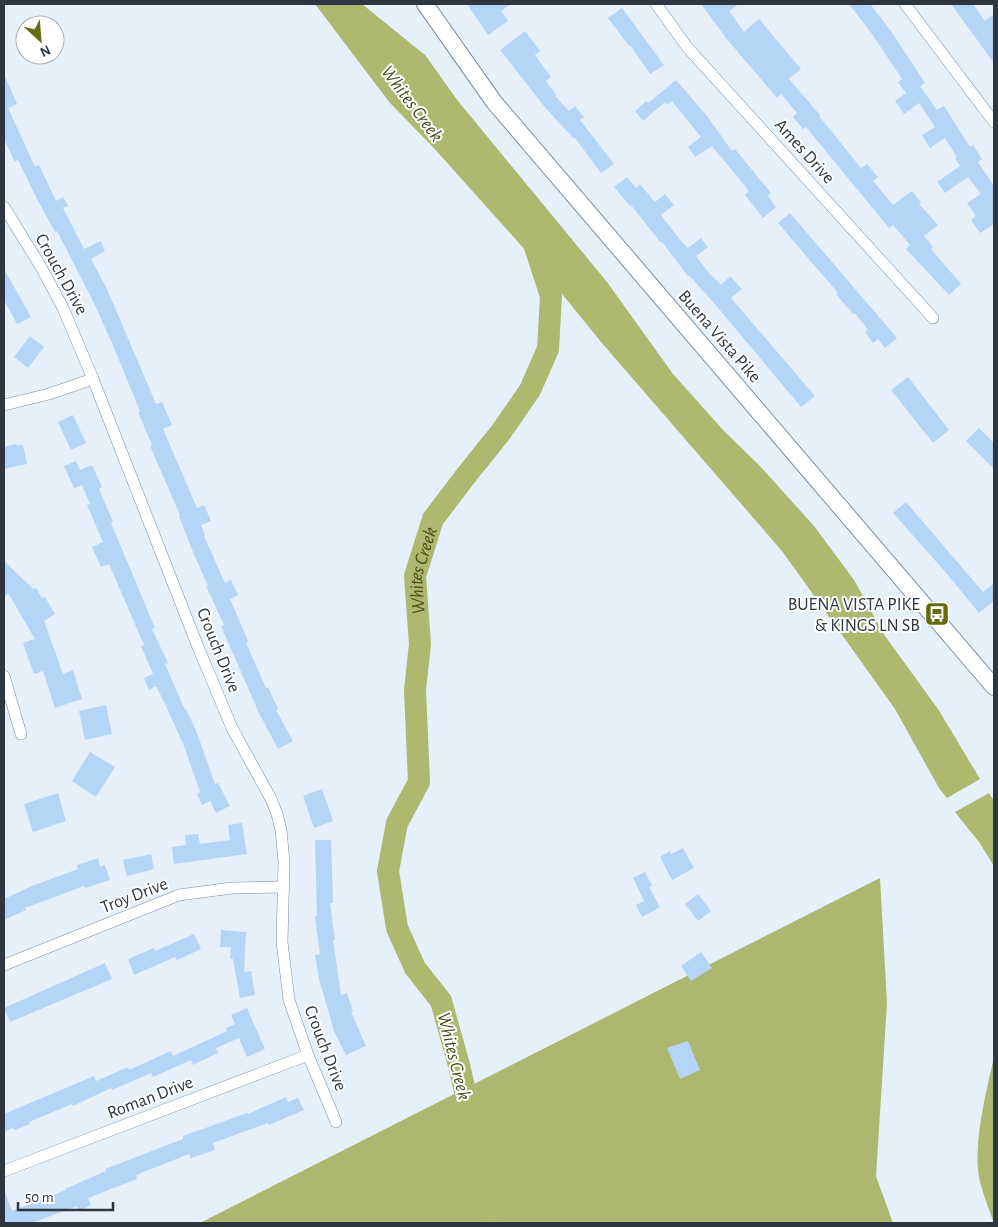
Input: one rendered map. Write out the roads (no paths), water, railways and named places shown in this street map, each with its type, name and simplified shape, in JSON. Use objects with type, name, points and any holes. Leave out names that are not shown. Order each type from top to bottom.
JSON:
[{"type":"main road","name":"Buena Vista Pike","points":[[425,4],[494,102],[994,687]]},
{"type":"street","name":"Ames Drive","points":[[656,4],[688,47],[933,318]]},
{"type":"street","points":[[905,4],[994,122]]},
{"type":"street","name":"Crouch Drive","points":[[4,207],[41,267],[63,308],[228,719],[271,799],[277,814],[281,830],[284,862],[282,942],[289,1000],[308,1055],[336,1122]]},
{"type":"street","points":[[4,405],[49,394],[93,379]]},
{"type":"street","points":[[4,676],[21,734]]},
{"type":"street","name":"Troy Drive","points":[[4,965],[179,895],[232,888],[283,887]]},
{"type":"street","name":"Roman Drive","points":[[4,1171],[308,1055]]},
{"type":"water","points":[[315,4],[362,4],[425,55],[458,101],[607,282],[673,374],[814,526],[854,580],[885,636],[938,709],[980,779],[947,798],[939,788],[895,709],[782,551],[601,342],[537,263],[432,146],[390,103]]},
{"type":"water","points":[[989,793],[994,801],[994,866],[979,842],[955,812]]},
{"type":"water","points":[[994,1057],[994,1223],[980,1182],[978,1152],[981,1120]]},
{"type":"waterway","name":"Whites Creek","points":[[493,1223],[459,1065],[441,1001],[415,968],[397,928],[388,871],[397,823],[419,782],[415,690],[420,644],[415,576],[433,519],[501,432],[530,390],[548,349],[551,296],[533,241]]},
{"type":"place","name":"BUENA VISTA PIKE & KINGS LN SB","points":[[937,614]]}]
